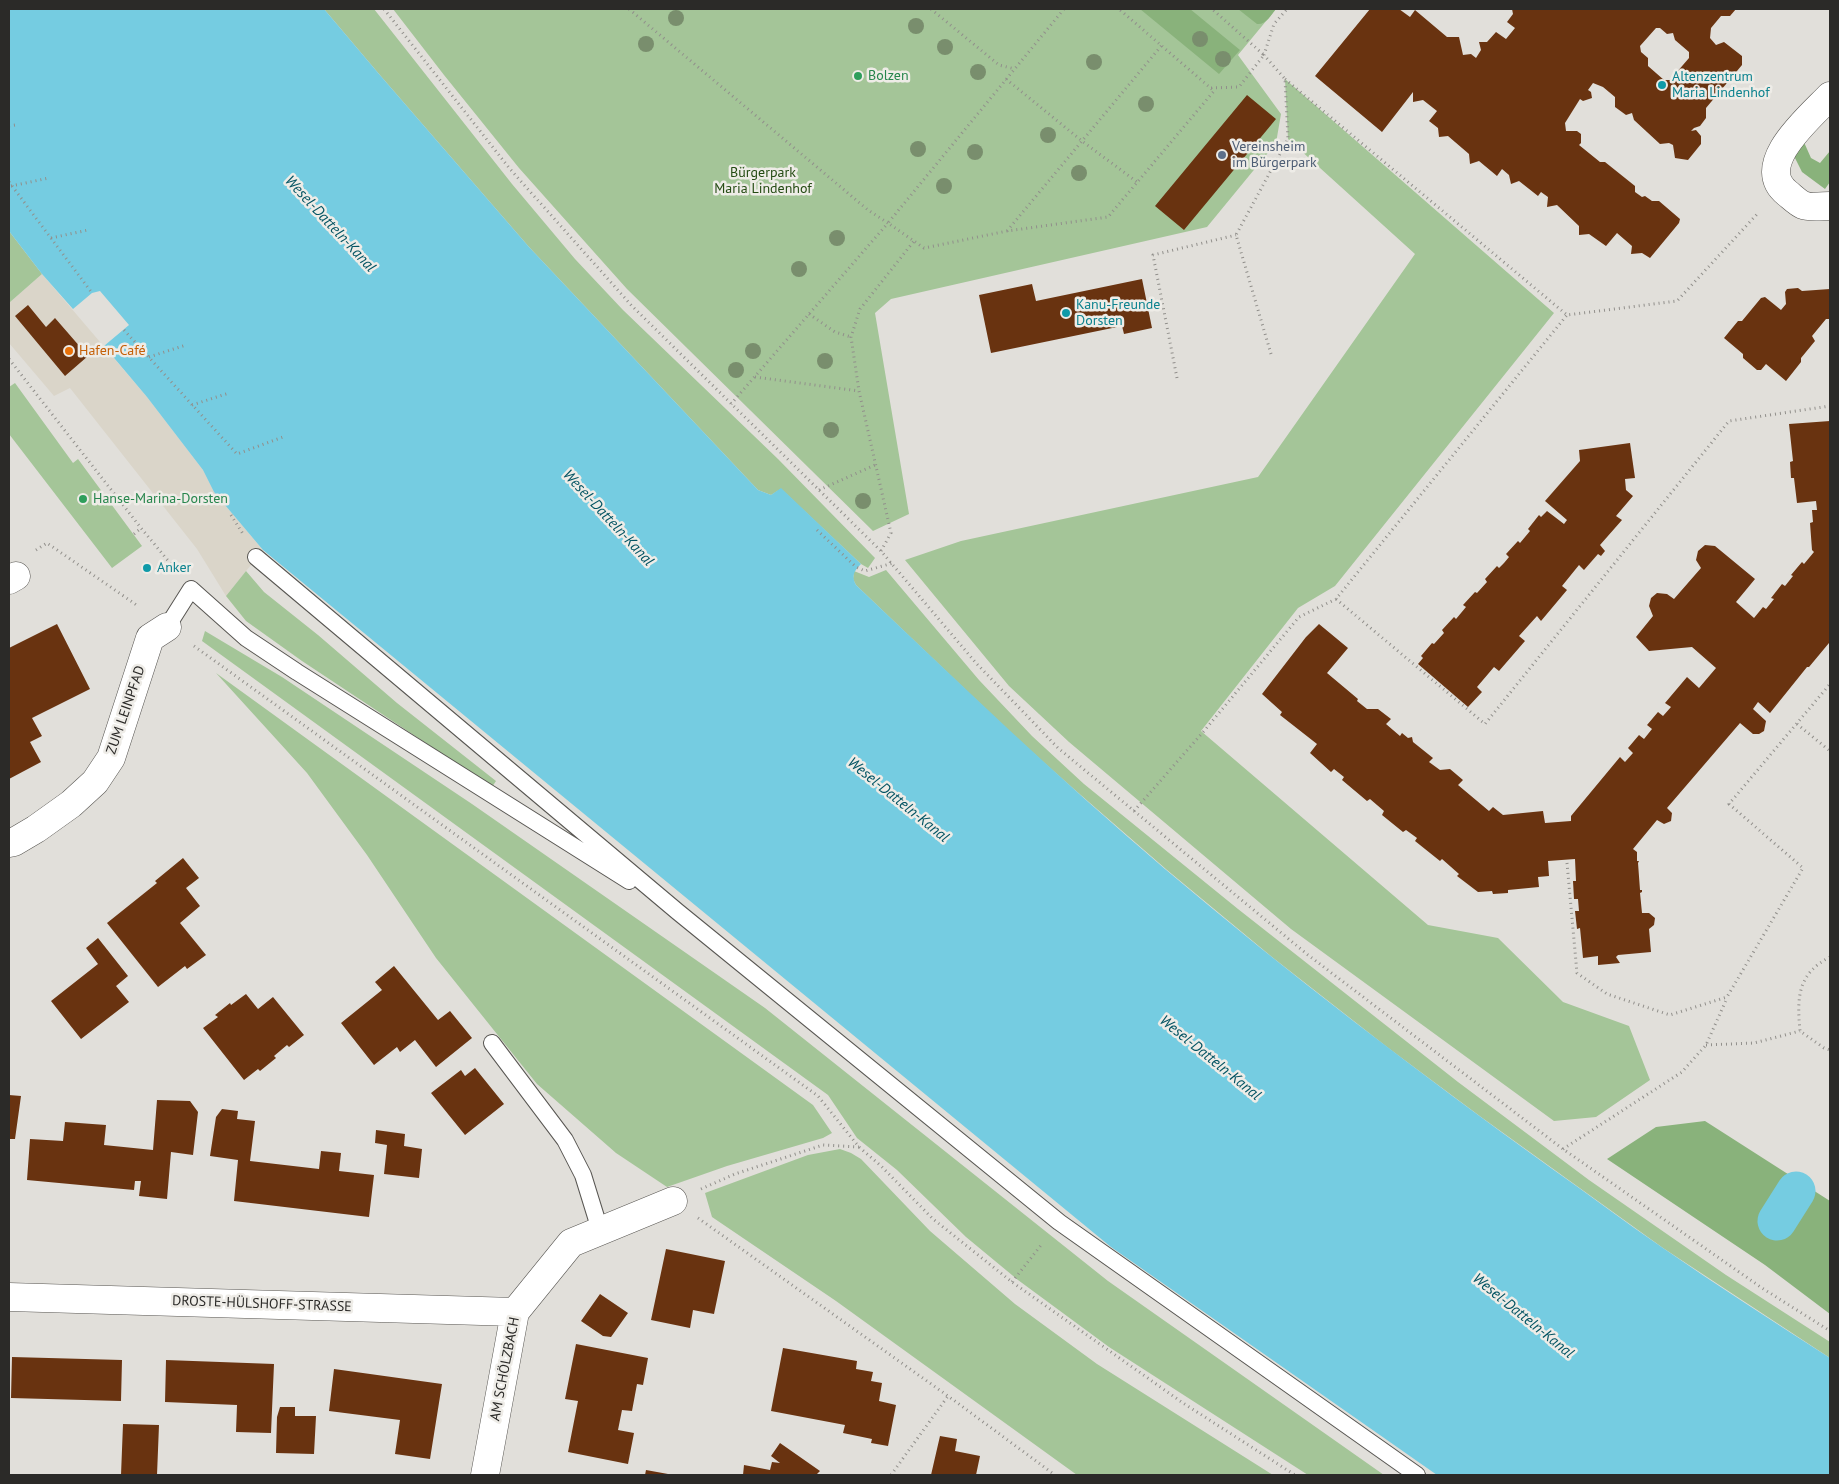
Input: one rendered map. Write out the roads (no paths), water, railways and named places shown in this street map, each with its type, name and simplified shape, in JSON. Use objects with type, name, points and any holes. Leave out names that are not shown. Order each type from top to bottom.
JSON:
[{"type":"street","points":[[1830,96],[1801,125],[1779,156],[1775,172],[1781,188],[1804,206],[1830,206]]},
{"type":"street","name":"ZUM LEINPFAD","points":[[9,843],[36,829],[70,804],[95,782],[111,758],[150,638],[167,627]]},
{"type":"street","name":"AM SCHÖLZBACH","points":[[485,1475],[515,1312],[571,1243],[673,1201]]},
{"type":"street","name":"DROSTE-HÜLSHOFF-STRASSE","points":[[9,1297],[515,1312]]},
{"type":"lane","points":[[256,557],[678,912],[1059,1222],[1417,1475]]},
{"type":"lane","points":[[167,627],[191,589],[246,638],[678,912]]},
{"type":"lane","points":[[492,1043],[565,1140],[583,1175],[600,1230]]},
{"type":"water","name":"Wesel-Datteln-Kanal","points":[[9,9],[324,9],[529,247],[758,490],[771,495],[781,488],[861,564],[854,574],[856,585],[1086,800],[1212,908],[1307,985],[1404,1059],[1649,1238],[1830,1358],[1830,1475],[1437,1475],[1111,1247],[263,550],[214,492],[203,470],[147,397],[104,346],[129,325],[100,291],[92,293],[73,309],[42,274],[9,231]]},
{"type":"waterway","points":[[1777,1221],[1796,1191]]},
{"type":"place","name":"Bolzen","points":[[858,76]]},
{"type":"place","name":"Altenzentrum Maria Lindenhof","points":[[1662,85]]},
{"type":"place","name":"Vereinsheim im Bürgerpark","points":[[1222,155]]},
{"type":"place","name":"Kanu-Freunde Dorsten","points":[[1066,313]]},
{"type":"place","name":"Hafen-Café","points":[[69,351]]},
{"type":"place","name":"Hanse-Marina-Dorsten","points":[[83,499]]},
{"type":"place","name":"Anker","points":[[147,568]]},
{"type":"park label","name":"Bürgerpark Maria Lindenhof","points":[[763,182]]}]
